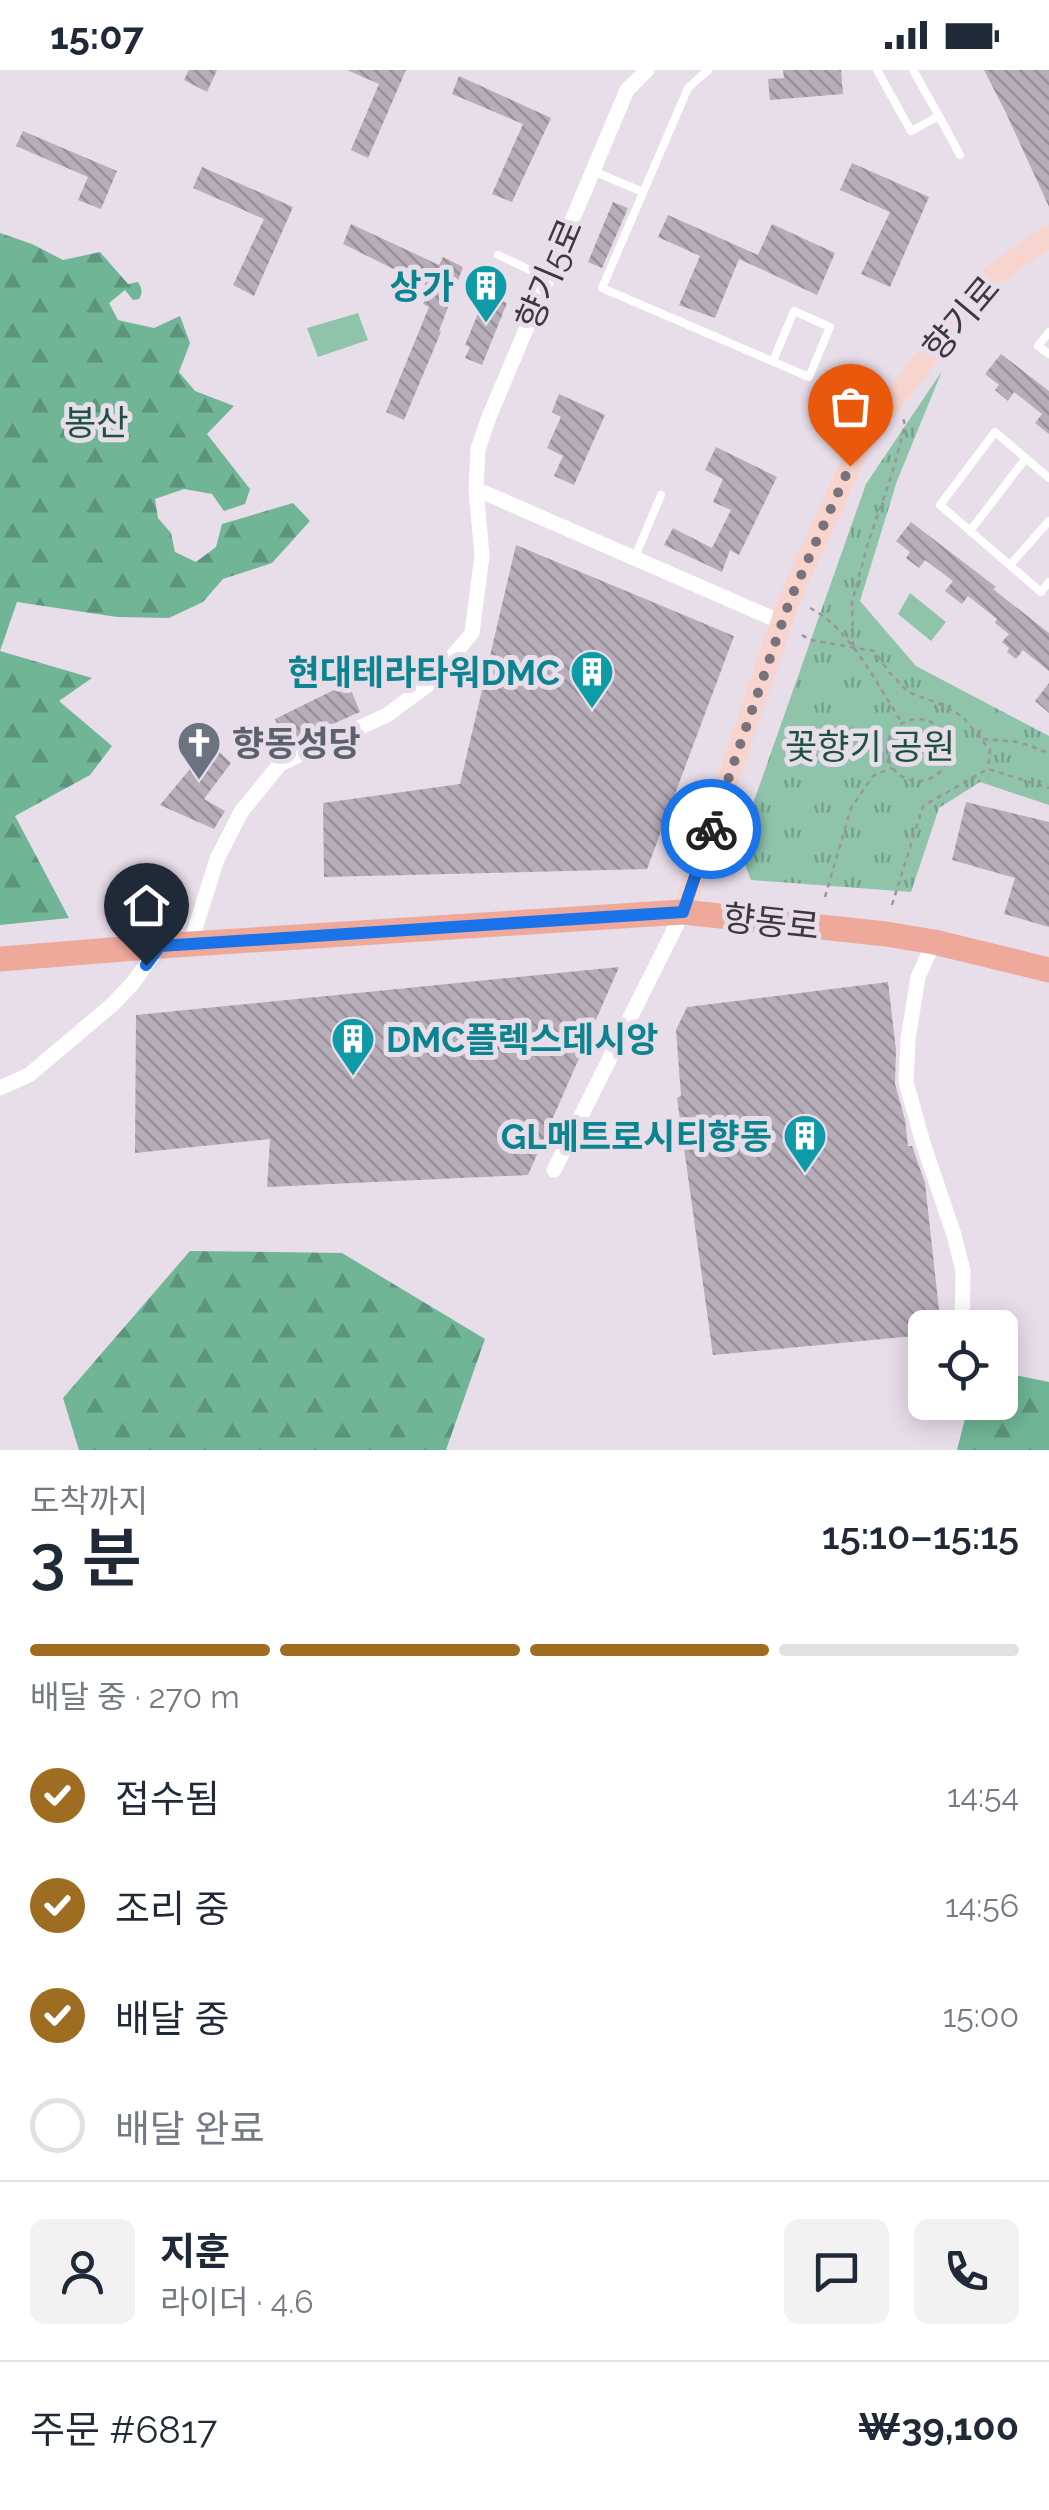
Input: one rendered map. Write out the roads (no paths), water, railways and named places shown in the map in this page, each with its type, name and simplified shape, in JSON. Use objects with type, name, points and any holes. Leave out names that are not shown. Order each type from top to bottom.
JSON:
[{"type":"main road","name":"향기로","points":[[683,912],[781,622],[863,438],[956,316],[993,275],[1049,236]]},
{"type":"main road","name":"향동로","points":[[0,959],[683,912],[886,934],[1049,970]]},
{"type":"street","name":"향기5로","points":[[190,945],[217,859],[240,812],[280,764],[387,715],[428,684],[472,634],[482,556],[476,489],[478,448],[627,90],[648,70]]},
{"type":"street","points":[[476,489],[781,622]]},
{"type":"street","points":[[554,1170],[683,912]]},
{"type":"street","points":[[934,942],[918,977],[906,1082],[963,1271],[962,1310]]},
{"type":"street","points":[[0,1088],[30,1074],[113,1004],[160,946]]},
{"type":"lane","points":[[708,70],[688,88],[602,288],[809,377],[830,326],[794,311],[773,361]]},
{"type":"lane","points":[[877,70],[911,132],[938,116]]},
{"type":"lane","points":[[914,70],[960,154]]},
{"type":"lane","points":[[593,170],[643,192]]},
{"type":"lane","points":[[498,255],[547,278]]},
{"type":"lane","points":[[1049,332],[1038,346],[1049,354]]},
{"type":"lane","points":[[1049,478],[995,432],[940,506],[1041,592],[1049,582]]},
{"type":"lane","points":[[970,532],[1026,458]]},
{"type":"lane","points":[[634,559],[661,496]]},
{"type":"lane","points":[[1010,565],[1049,520]]},
{"type":"place","name":"상가","points":[[486,324]]},
{"type":"place","name":"현대테라타워DMC","points":[[592,710]]},
{"type":"place","name":"향동성당","points":[[199,781]]},
{"type":"place","name":"DMC플렉스데시앙","points":[[353,1077]]},
{"type":"place","name":"GL메트로시티향동","points":[[805,1174]]},
{"type":"park label","name":"봉산","points":[[96,422]]},
{"type":"park label","name":"꽃향기 공원","points":[[870,746]]}]
